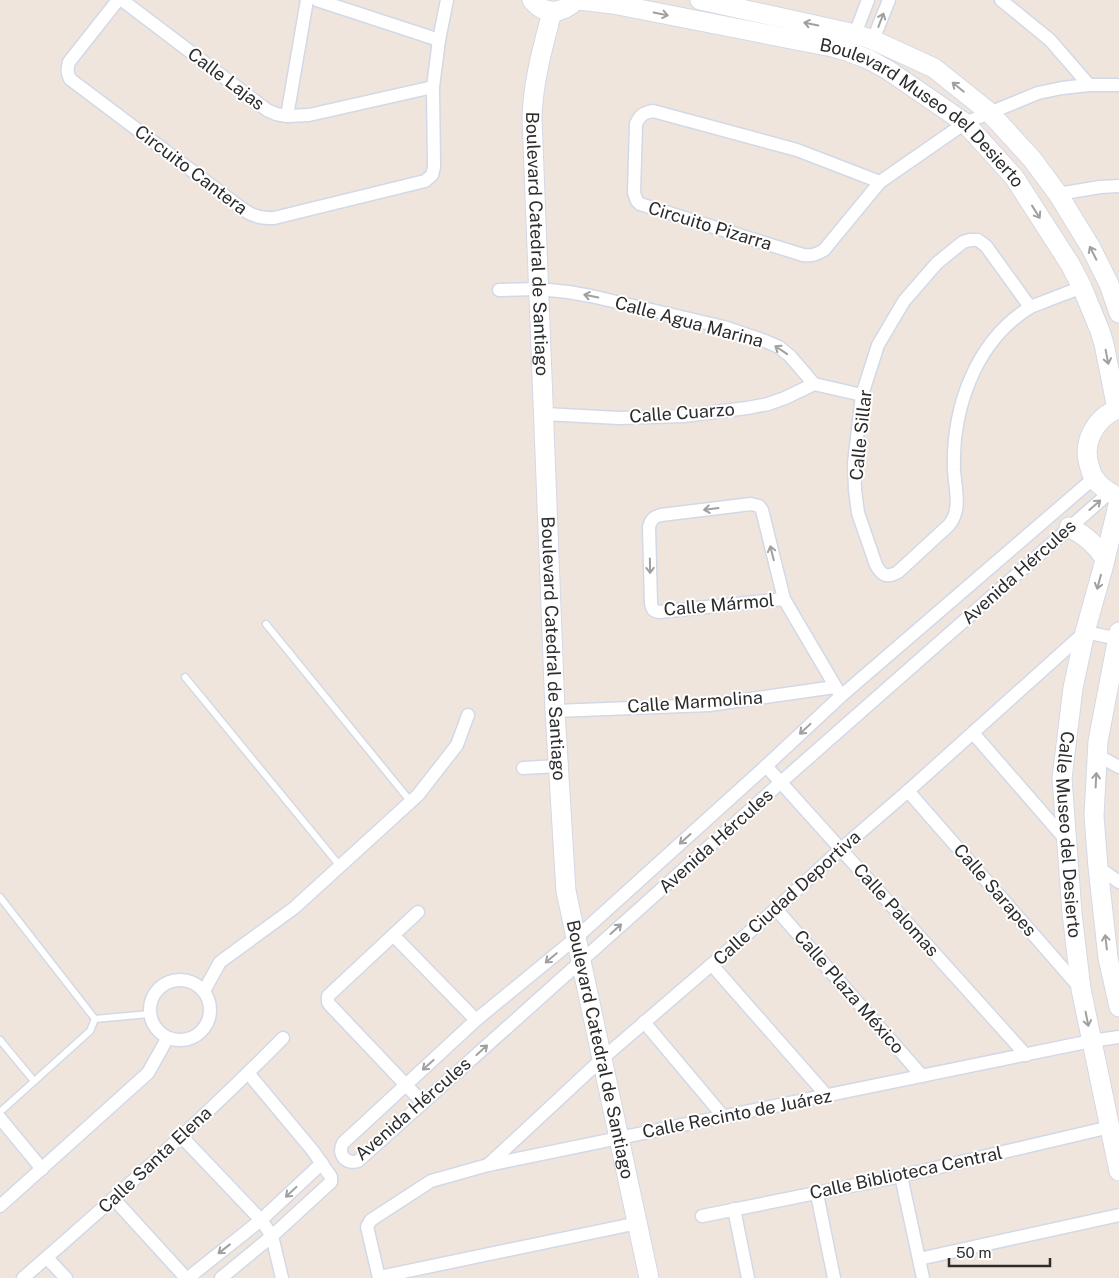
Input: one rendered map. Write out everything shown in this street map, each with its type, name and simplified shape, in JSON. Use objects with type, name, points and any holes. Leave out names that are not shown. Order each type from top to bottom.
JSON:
[{"type":"street","name":"Circuito Cantera","points":[[118,0],[69,62],[67,74],[70,79],[253,216],[262,218],[274,218],[425,181],[432,175],[434,167],[432,87],[447,0]]},
{"type":"street","name":"Calle Lajas","points":[[122,0],[266,110],[276,114],[288,116],[309,115],[432,87]]},
{"type":"street","points":[[288,116],[307,0]]},
{"type":"street","points":[[317,0],[439,40]]},
{"type":"street","points":[[532,0],[542,9],[552,12],[561,11],[578,0]]},
{"type":"street","name":"Boulevard Museo del Desierto","points":[[578,0],[613,4],[832,47],[849,52],[868,59],[888,70],[965,123],[1014,176],[1070,264],[1082,287],[1100,332],[1118,408]]},
{"type":"street","name":"Boulevard Museo del Desierto","points":[[700,0],[855,34],[873,40],[934,68],[989,112],[1032,159],[1058,194],[1114,284],[1119,313]]},
{"type":"street","points":[[855,34],[868,0]]},
{"type":"street","points":[[873,40],[889,0]]},
{"type":"street","points":[[1002,0],[1050,40],[1089,84]]},
{"type":"street","name":"Boulevard Catedral de Santiago","points":[[552,12],[536,79],[532,118],[555,711],[566,892],[649,1278]]},
{"type":"street","name":"Circuito Pizarra","points":[[880,182],[797,150],[653,111],[644,112],[636,124],[634,193],[640,204],[810,256],[824,250],[880,182],[965,123],[1038,93],[1089,84],[1119,85]]},
{"type":"street","points":[[1058,194],[1119,186]]},
{"type":"street","name":"Calle Sillar","points":[[1030,307],[986,246],[978,240],[970,240],[963,242],[937,263],[904,301],[878,345],[862,395],[854,463],[858,513],[880,573],[886,576],[898,572],[953,520],[956,514],[954,468],[956,427],[964,393],[984,353],[1008,323],[1030,307],[1082,287]]},
{"type":"street","name":"Calle Agua Marina","points":[[499,290],[539,289],[568,292],[710,324],[765,340],[779,347],[790,356],[814,384]]},
{"type":"street","points":[[814,384],[862,395]]},
{"type":"street","name":"Calle Cuarzo","points":[[544,414],[619,418],[683,416],[768,404],[786,398],[814,384]]},
{"type":"street","points":[[1116,497],[1094,478],[1087,459],[1089,438],[1100,420],[1118,408]]},
{"type":"street","name":"Avenida Hércules","points":[[1094,478],[1019,543],[838,692],[766,766],[577,937],[476,1020],[343,1143],[341,1153],[344,1159],[349,1162],[358,1161],[1069,527],[1116,497]]},
{"type":"street","name":"Calle Museo del Desierto","points":[[1116,497],[1105,559],[1085,632],[1073,688],[1062,778],[1072,913],[1081,989],[1119,1171]]},
{"type":"street","name":"Calle Mármol","points":[[784,600],[654,611],[651,603],[649,527],[651,520],[661,515],[751,504],[759,506],[762,510],[784,600],[838,692]]},
{"type":"street","points":[[1069,527],[1089,539],[1105,559]]},
{"type":"street","points":[[1085,632],[1119,637]]},
{"type":"street","name":"Calle Ciudad Deportiva","points":[[488,1165],[603,1058],[776,909],[1085,632]]},
{"type":"street","name":"Calle Museo del Desierto","points":[[1119,637],[1098,741],[1094,816],[1108,958],[1119,1007]]},
{"type":"street","name":"Calle Marmolina","points":[[555,711],[709,705],[838,692]]},
{"type":"street","points":[[204,991],[220,962],[294,908],[418,795],[457,745],[468,715]]},
{"type":"street","points":[[973,733],[1068,842]]},
{"type":"street","points":[[1097,755],[1119,768]]},
{"type":"street","points":[[522,768],[558,766]]},
{"type":"street","name":"Calle Palomas","points":[[766,766],[1026,1055]]},
{"type":"street","name":"Calle Sarapes","points":[[908,790],[1081,989]]},
{"type":"street","points":[[1098,867],[1119,882]]},
{"type":"street","name":"Calle Plaza México","points":[[776,909],[922,1076]]},
{"type":"street","points":[[418,912],[328,996],[328,999],[330,1005],[423,1103]]},
{"type":"street","points":[[394,936],[476,1020]]},
{"type":"street","points":[[712,965],[827,1096]]},
{"type":"street","points":[[170,981],[189,981],[204,991],[210,1008],[210,1019],[198,1036],[178,1041],[167,1039],[152,1024],[149,1014],[150,1004],[154,994],[161,986],[170,981]]},
{"type":"street","points":[[644,1022],[723,1116]]},
{"type":"street","name":"Calle Recinto de Juárez","points":[[379,1277],[368,1232],[368,1223],[431,1181],[488,1165],[1119,1037]]},
{"type":"street","name":"Calle Santa Elena","points":[[23,1278],[114,1199],[283,1038]]},
{"type":"street","points":[[0,1206],[148,1073],[167,1039]]},
{"type":"street","points":[[221,1278],[272,1236],[330,1184],[331,1180],[322,1163],[248,1073]]},
{"type":"street","points":[[0,1118],[42,1169]]},
{"type":"street","name":"Calle Biblioteca Central","points":[[702,1216],[902,1176],[1110,1127]]},
{"type":"street","points":[[181,1136],[261,1220],[272,1236],[282,1278]]},
{"type":"street","points":[[114,1199],[187,1278],[261,1220],[322,1163]]},
{"type":"street","points":[[902,1176],[923,1278]]},
{"type":"street","points":[[817,1194],[834,1278]]},
{"type":"street","points":[[734,1209],[748,1278]]},
{"type":"street","points":[[919,1259],[1119,1215]]},
{"type":"street","points":[[379,1277],[638,1224]]},
{"type":"street","points":[[47,1258],[66,1278]]},
{"type":"lane","points":[[266,624],[411,802]]},
{"type":"lane","points":[[185,677],[340,866]]},
{"type":"lane","points":[[0,897],[96,1019]]},
{"type":"lane","points":[[96,1019],[149,1014]]},
{"type":"lane","points":[[0,1112],[90,1031],[96,1019]]},
{"type":"lane","points":[[0,1040],[34,1081]]}]
